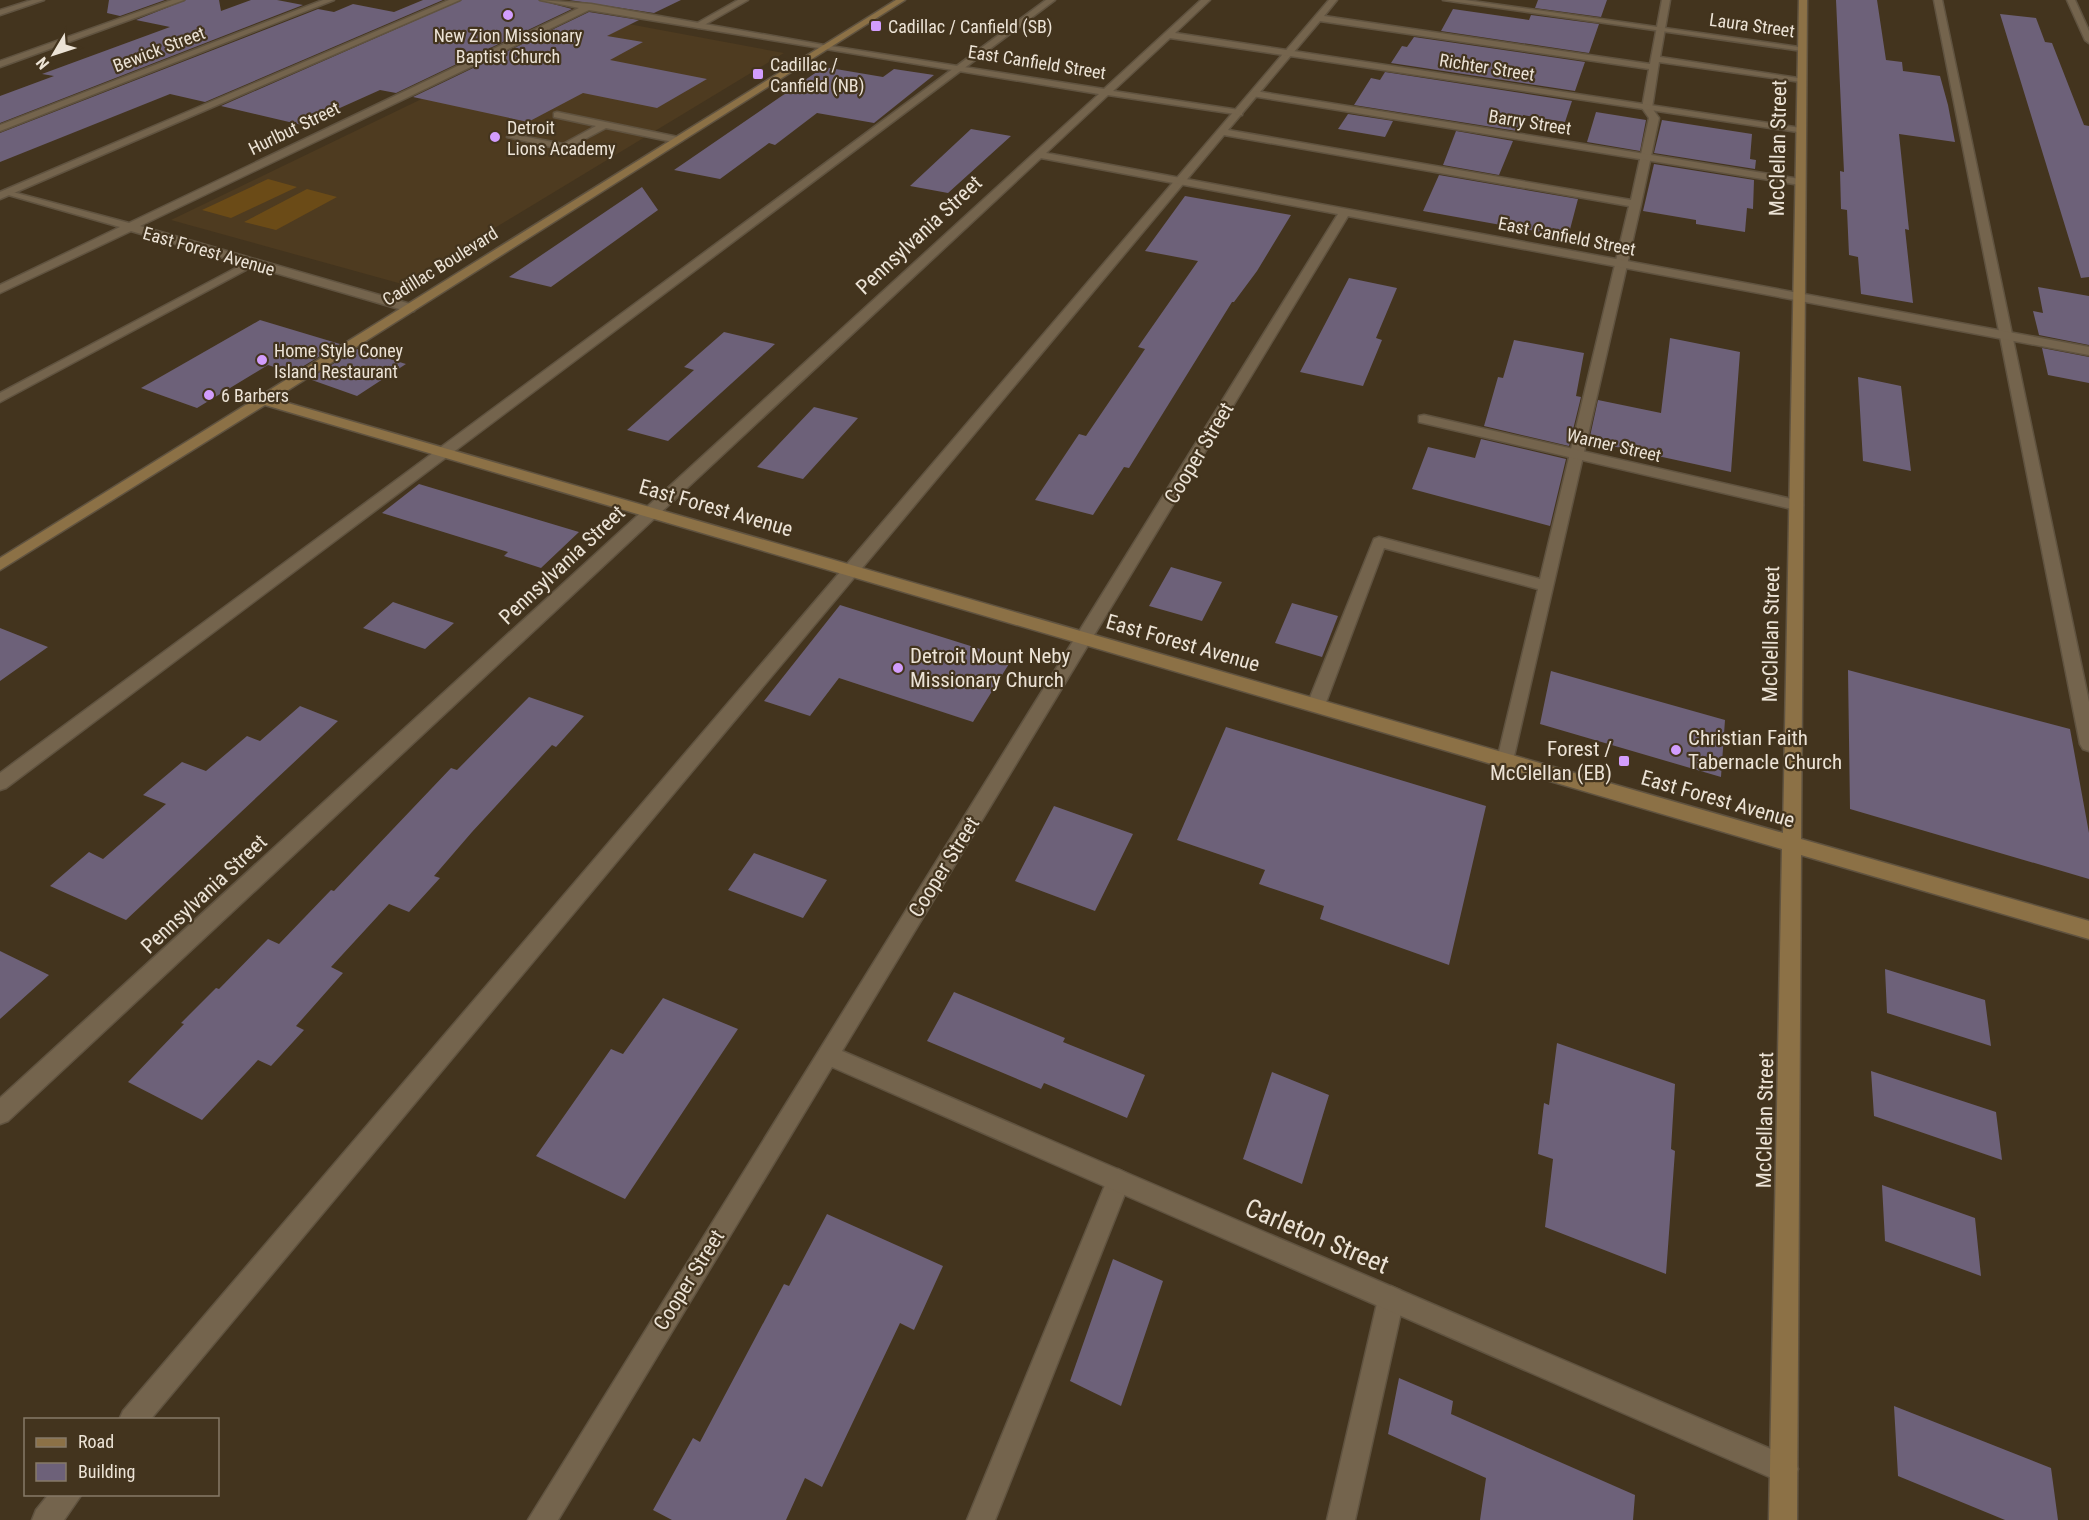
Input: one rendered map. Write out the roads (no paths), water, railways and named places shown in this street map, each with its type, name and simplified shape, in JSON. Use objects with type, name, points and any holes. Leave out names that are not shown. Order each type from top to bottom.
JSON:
[{"type":"street","points":[[0,14],[40,0]]},
{"type":"street","points":[[0,64],[180,0]]},
{"type":"street","name":"Bewick Street","points":[[0,128],[330,0]]},
{"type":"street","points":[[4,194],[456,0]]},
{"type":"street","name":"East Canfield Street","points":[[544,0],[824,48],[1239,113]]},
{"type":"street","name":"Hurlbut Street","points":[[0,289],[604,0]]},
{"type":"street","points":[[696,26],[744,0]]},
{"type":"street","name":"Cadillac Boulevard","points":[[0,565],[900,0]]},
{"type":"street","points":[[0,783],[1051,0]]},
{"type":"street","name":"Pennsylvania Street","points":[[0,1113],[1206,0]]},
{"type":"street","points":[[133,1418],[1334,0]]},
{"type":"street","name":"Laura Street","points":[[1447,0],[1802,48]]},
{"type":"street","points":[[1506,760],[1646,157],[1654,118],[1647,108],[1666,0]]},
{"type":"street","name":"McClellan Street","points":[[1783,1520],[1803,0]]},
{"type":"street","points":[[1938,0],[2089,744]]},
{"type":"street","points":[[2071,0],[2089,40]]},
{"type":"street","points":[[1318,18],[1654,63],[1802,79]]},
{"type":"street","name":"Richter Street","points":[[1169,35],[1801,131]]},
{"type":"street","name":"Barry Street","points":[[1256,94],[1800,182]]},
{"type":"street","points":[[557,115],[678,140]]},
{"type":"street","points":[[512,137],[564,147],[605,125]]},
{"type":"street","points":[[1223,132],[1636,204]]},
{"type":"street","name":"East Canfield Street","points":[[1038,155],[2089,351]]},
{"type":"street","name":"East Forest Avenue","points":[[4,194],[410,308]]},
{"type":"street","name":"Cooper Street","points":[[542,1520],[1086,638],[1345,212]]},
{"type":"street","points":[[0,398],[253,263]]},
{"type":"street","name":"East Forest Avenue","points":[[263,400],[2089,930]]},
{"type":"street","name":"Warner Street","points":[[1424,419],[1796,506]]},
{"type":"street","points":[[1316,705],[1379,542],[1547,586]]},
{"type":"street","name":"Carleton Street","points":[[828,1055],[1784,1469]]},
{"type":"street","points":[[981,1520],[1118,1180]]},
{"type":"street","points":[[1341,1520],[1391,1299]]},
{"type":"street","points":[[46,1520],[66,1496]]},
{"type":"place","name":"New Zion Missionary Baptist Church","points":[[508,15]]},
{"type":"place","name":"Cadillac / Canfield (SB)","points":[[876,26]]},
{"type":"place","name":"Cadillac / Canfield (NB)","points":[[758,74]]},
{"type":"place","name":"Detroit Lions Academy","points":[[495,137]]},
{"type":"place","name":"Home Style Coney Island Restaurant","points":[[262,360]]},
{"type":"place","name":"6 Barbers","points":[[209,395]]},
{"type":"place","name":"Detroit Mount Neby Missionary Church","points":[[898,668]]},
{"type":"place","name":"Christian Faith Tabernacle Church","points":[[1676,750]]},
{"type":"place","name":"Forest / McClellan (EB)","points":[[1624,761]]}]
